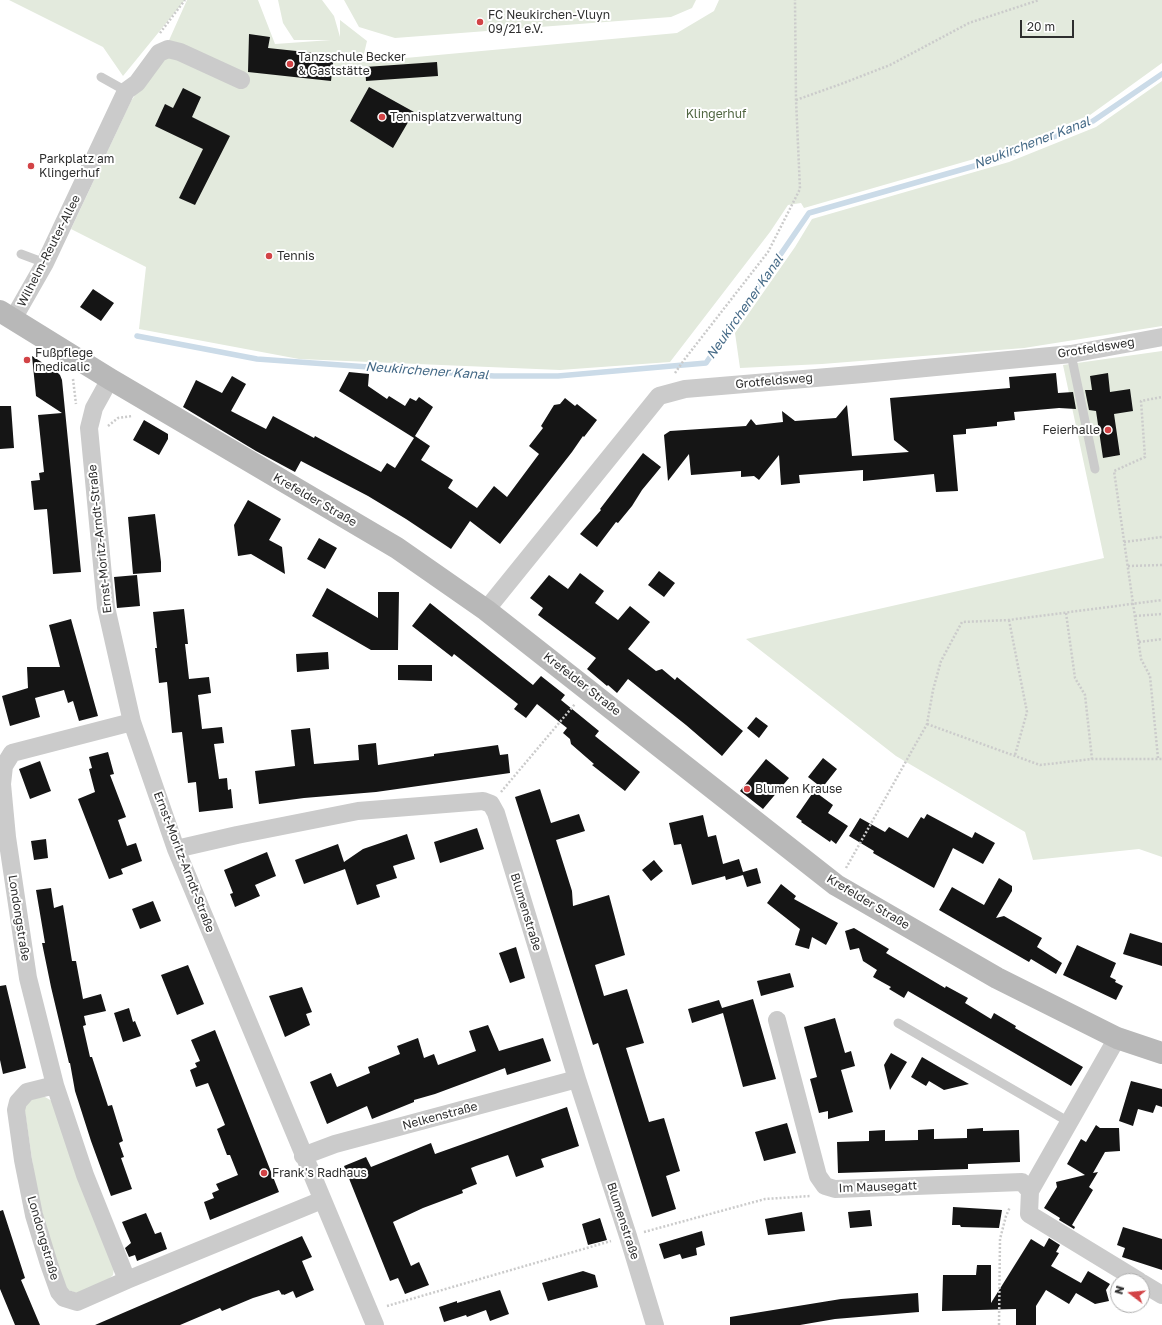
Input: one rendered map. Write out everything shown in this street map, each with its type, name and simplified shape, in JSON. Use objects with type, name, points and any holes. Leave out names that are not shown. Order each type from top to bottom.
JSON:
[{"type":"main road","name":"Krefelder Straße","points":[[6,315],[110,379],[397,548],[486,610],[836,885],[997,978],[1117,1038],[1162,1053]]},
{"type":"street","name":"Wilhelm-Reuter-Allee","points":[[6,315],[45,263],[126,91],[137,83],[159,53],[168,50],[180,52],[241,80]]},
{"type":"street","name":"Grotfeldsweg","points":[[486,610],[658,396],[685,389],[1071,354],[1162,337]]},
{"type":"street","name":"Ernst-Moritz-Arndt-Straße","points":[[110,379],[94,408],[89,428],[106,607],[132,722],[176,849],[374,1325]]},
{"type":"street","name":"Londongstraße","points":[[127,1280],[85,1176],[55,1086],[28,978],[7,837],[2,784],[4,766],[12,753],[132,722]]},
{"type":"street","points":[[176,849],[358,811],[483,800],[491,804]]},
{"type":"street","name":"Blumenstraße","points":[[491,804],[496,813],[577,1078],[655,1325]]},
{"type":"street","name":"Im Mausegatt","points":[[777,1020],[818,1176],[825,1186],[835,1189],[1026,1187]]},
{"type":"street","points":[[1117,1038],[1069,1122],[1026,1187],[1028,1214],[1125,1273]]},
{"type":"street","name":"Nelkenstraße","points":[[303,1156],[335,1144],[577,1078]]},
{"type":"street","name":"Londongstraße","points":[[55,1086],[27,1092],[18,1102],[16,1110],[23,1160],[34,1215],[59,1292],[64,1298],[77,1302],[322,1200]]},
{"type":"street","points":[[1150,1288],[1162,1295]]},
{"type":"lane","points":[[101,77],[126,91]]},
{"type":"lane","points":[[21,254],[45,263]]},
{"type":"lane","points":[[1071,354],[1095,468]]},
{"type":"lane","points":[[898,1023],[1069,1122]]},
{"type":"path","points":[[675,374],[684,360],[768,252],[800,190],[796,100],[795,0]]},
{"type":"path","points":[[796,100],[890,65],[969,23],[1038,0]]},
{"type":"path","points":[[1158,758],[1150,676],[1141,659],[1138,642],[1114,471],[1145,457],[1141,401],[1162,397]]},
{"type":"path","points":[[1124,542],[1162,537]]},
{"type":"path","points":[[1128,566],[1162,565]]},
{"type":"path","points":[[836,885],[927,724],[933,690],[941,661],[962,622],[1009,620],[1162,600]]},
{"type":"path","points":[[1066,612],[1075,678],[1085,695],[1092,759]]},
{"type":"path","points":[[1135,616],[1162,614]]},
{"type":"path","points":[[1009,620],[1027,712],[1015,755]]},
{"type":"path","points":[[1138,642],[1162,639]]},
{"type":"path","points":[[491,804],[587,688]]},
{"type":"path","points":[[927,724],[1040,765],[1092,759],[1162,759]]},
{"type":"path","points":[[383,1307],[628,1236],[765,1199],[817,1195],[825,1186]]},
{"type":"path","points":[[999,1325],[1000,1239],[1006,1216],[1026,1187]]},
{"type":"green space","points":[[9,0],[185,0],[123,76],[103,47]]},
{"type":"green space","name":"Klingerhuf","points":[[187,0],[258,0],[275,44],[331,40],[294,40],[283,23],[278,0],[322,0],[334,16],[340,37],[340,20],[367,41],[362,62],[677,33],[714,11],[719,0],[1162,0],[1162,63],[1090,115],[995,153],[804,208],[801,203],[788,205],[770,232],[670,362],[560,370],[299,359],[139,329],[146,267],[71,229],[131,101],[162,56]]},
{"type":"green space","name":"FC Neukirchen-Vluyn 09/21 e.V.","points":[[344,0],[696,0],[692,8],[671,17],[395,38],[359,27]]},
{"type":"green space","points":[[1162,81],[1162,326],[1024,348],[822,364],[740,368],[735,333],[795,247],[812,219],[1009,162],[1096,127]]},
{"type":"green space","points":[[1162,351],[1162,857],[1139,849],[1033,860],[1025,832],[896,756],[746,639],[1104,558],[1063,365]]},
{"type":"green space","points":[[45,1097],[52,1101],[114,1268],[113,1275],[109,1279],[79,1294],[63,1288],[37,1193],[24,1105],[30,1098]]},
{"type":"building","name":"Tanzschule Becker & Gaststätte","points":[[249,34],[270,37],[268,48],[334,55],[331,81],[248,72]]},
{"type":"building","points":[[437,62],[438,76],[366,81],[365,67]]},
{"type":"building","name":"Tennisplatzverwaltung","points":[[369,87],[414,112],[393,148],[350,121]]},
{"type":"building","points":[[183,88],[201,97],[192,117],[230,136],[195,205],[179,198],[203,149],[155,126],[165,104],[173,108]]},
{"type":"building","points":[[93,289],[114,303],[101,321],[80,307]]},
{"type":"building","points":[[32,356],[57,372],[62,380],[81,572],[53,574],[47,509],[34,510],[31,481],[40,480],[39,473],[44,472],[38,415],[62,413],[36,396]]},
{"type":"building","points":[[349,372],[369,374],[368,386],[387,399],[389,396],[405,406],[410,398],[416,401],[419,397],[433,407],[415,436],[430,446],[421,460],[453,480],[448,488],[477,508],[494,486],[507,497],[539,454],[529,446],[543,428],[541,426],[554,405],[560,404],[565,398],[575,406],[577,404],[597,420],[500,544],[470,521],[451,549],[368,496],[301,461],[295,472],[256,451],[183,407],[196,380],[222,393],[232,376],[246,384],[231,411],[266,429],[273,416],[314,438],[315,436],[381,472],[387,463],[395,468],[414,438],[339,391]]},
{"type":"building","points":[[1056,373],[1058,393],[1073,392],[1076,409],[1059,408],[1014,412],[1015,420],[997,422],[997,426],[966,429],[966,434],[953,435],[958,491],[936,492],[934,474],[863,481],[863,470],[799,475],[800,483],[781,485],[779,455],[759,480],[754,476],[741,477],[741,471],[691,475],[689,454],[668,481],[664,435],[670,431],[746,426],[751,419],[756,425],[783,422],[782,411],[795,421],[836,418],[847,405],[852,456],[909,452],[894,440],[890,398],[1010,388],[1009,377]]},
{"type":"building","name":"Feierhalle","points":[[1108,373],[1110,392],[1130,389],[1133,411],[1114,414],[1120,455],[1103,458],[1096,411],[1089,410],[1085,390],[1092,390],[1090,376]]},
{"type":"building","points":[[0,406],[11,406],[14,448],[0,449]]},
{"type":"building","points":[[144,420],[168,434],[168,439],[159,455],[133,440]]},
{"type":"building","points":[[643,453],[661,467],[642,490],[632,506],[618,523],[616,522],[597,547],[580,534],[601,510],[600,509]]},
{"type":"building","points":[[248,500],[281,519],[269,540],[282,547],[285,574],[251,554],[238,556],[234,525]]},
{"type":"building","points":[[155,514],[161,572],[133,574],[128,517]]},
{"type":"building","points":[[319,538],[337,548],[325,569],[307,559]]},
{"type":"building","points":[[659,571],[675,583],[664,597],[648,585]]},
{"type":"building","points":[[580,573],[604,591],[595,603],[618,620],[630,606],[650,622],[628,649],[656,671],[662,669],[675,680],[677,677],[743,731],[722,756],[628,679],[617,693],[608,685],[607,686],[587,669],[596,658],[538,615],[543,608],[530,598],[549,575],[568,589]]},
{"type":"building","points":[[137,575],[140,606],[117,608],[114,577]]},
{"type":"building","points":[[327,588],[378,618],[378,592],[399,592],[398,650],[371,650],[312,616]]},
{"type":"building","points":[[430,603],[533,685],[541,676],[565,695],[561,700],[599,731],[595,736],[640,772],[625,791],[592,765],[594,764],[571,744],[570,739],[563,733],[567,728],[537,704],[526,718],[514,709],[518,704],[454,654],[452,657],[412,626]]},
{"type":"building","points":[[184,609],[188,644],[185,644],[189,679],[209,677],[211,693],[198,695],[202,729],[222,727],[224,743],[214,744],[219,779],[227,778],[228,790],[231,789],[233,808],[199,812],[196,782],[188,783],[182,732],[172,733],[167,682],[159,683],[153,612]]},
{"type":"building","points":[[71,619],[98,716],[79,721],[73,701],[68,703],[64,690],[35,698],[40,717],[10,726],[2,696],[28,688],[27,667],[60,667],[49,625]]},
{"type":"building","points":[[328,652],[329,669],[297,672],[296,654]]},
{"type":"building","points":[[398,665],[432,665],[432,681],[398,680]]},
{"type":"building","points":[[756,717],[768,726],[759,738],[747,728]]},
{"type":"building","points":[[310,728],[314,764],[359,760],[358,745],[376,743],[378,765],[434,756],[434,754],[498,745],[500,755],[508,754],[510,773],[376,792],[304,798],[259,804],[255,771],[295,766],[291,730]]},
{"type":"building","points":[[108,752],[114,774],[110,775],[126,817],[118,820],[127,846],[136,843],[142,861],[121,869],[123,874],[109,879],[78,799],[95,792],[89,769],[92,768],[89,757]]},
{"type":"building","points":[[823,758],[837,769],[822,788],[808,777]]},
{"type":"building","points":[[766,759],[789,778],[763,809],[740,791]]},
{"type":"building","points":[[40,761],[51,791],[30,799],[19,769]]},
{"type":"building","points":[[540,789],[551,823],[579,814],[585,831],[556,840],[572,891],[573,906],[609,895],[625,955],[595,965],[604,996],[627,989],[644,1043],[626,1048],[649,1122],[664,1118],[680,1171],[666,1176],[676,1209],[652,1217],[598,1043],[593,1045],[515,797]]},
{"type":"building","points":[[814,791],[833,805],[828,813],[848,826],[836,844],[831,840],[830,842],[796,817]]},
{"type":"building","points":[[927,814],[972,838],[975,832],[995,843],[983,864],[953,848],[934,888],[873,853],[874,851],[849,836],[860,818],[885,832],[889,827],[908,838],[921,817],[924,819]]},
{"type":"building","points":[[703,815],[708,837],[716,835],[723,864],[739,859],[743,872],[757,868],[761,883],[747,887],[743,875],[726,880],[725,876],[692,885],[681,844],[674,845],[669,823]]},
{"type":"building","points":[[477,828],[484,849],[440,863],[434,842]]},
{"type":"building","points":[[407,834],[415,859],[393,866],[397,878],[376,885],[380,897],[357,905],[345,869],[304,884],[295,860],[338,844],[344,862],[363,849]]},
{"type":"building","points":[[46,839],[48,858],[34,860],[31,841]]},
{"type":"building","points":[[267,852],[276,876],[255,885],[260,896],[235,907],[230,894],[233,893],[224,870]]},
{"type":"building","points":[[654,860],[663,871],[651,881],[642,870]]},
{"type":"building","points":[[999,878],[1012,886],[1012,891],[996,918],[1004,916],[1042,938],[1037,947],[1062,963],[1056,974],[1031,959],[1029,962],[939,910],[952,887],[984,905]]},
{"type":"building","points":[[781,884],[796,896],[794,899],[838,923],[826,945],[812,937],[809,949],[795,945],[800,929],[767,903]]},
{"type":"building","points":[[51,888],[54,908],[63,905],[72,961],[76,961],[83,999],[101,994],[106,1011],[84,1016],[86,1025],[83,1026],[90,1057],[92,1057],[108,1106],[112,1105],[123,1141],[119,1143],[124,1157],[121,1158],[132,1189],[111,1196],[75,1091],[70,1063],[51,987],[42,943],[45,943],[36,890]]},
{"type":"building","points":[[153,901],[161,921],[140,929],[132,909]]},
{"type":"building","points":[[854,928],[889,949],[886,953],[945,988],[946,986],[968,998],[965,1003],[991,1019],[994,1013],[1016,1026],[1015,1028],[1083,1067],[1071,1086],[908,991],[904,998],[889,989],[891,987],[873,977],[877,970],[863,961],[859,948],[850,950],[845,931]]},
{"type":"building","points":[[1130,933],[1162,943],[1162,966],[1123,954]]},
{"type":"building","points":[[1077,945],[1116,963],[1110,977],[1116,980],[1115,982],[1123,986],[1116,1000],[1063,975]]},
{"type":"building","points":[[516,947],[525,978],[510,983],[499,953]]},
{"type":"building","points":[[188,965],[204,1004],[177,1015],[161,975]]},
{"type":"building","points":[[790,973],[794,987],[761,996],[757,981]]},
{"type":"building","points":[[6,985],[26,1068],[3,1074],[0,1060],[0,986]]},
{"type":"building","points":[[302,987],[312,1012],[306,1014],[310,1025],[285,1037],[269,996]]},
{"type":"building","points":[[753,999],[776,1079],[743,1087],[723,1013],[692,1023],[688,1009],[719,1000],[722,1008]]},
{"type":"building","points":[[129,1008],[133,1022],[135,1021],[141,1036],[123,1042],[114,1013]]},
{"type":"building","points":[[835,1018],[845,1053],[851,1051],[855,1066],[841,1070],[853,1112],[828,1119],[828,1111],[819,1113],[810,1079],[817,1077],[804,1027]]},
{"type":"building","points":[[488,1025],[499,1051],[543,1038],[551,1061],[507,1075],[505,1068],[435,1094],[414,1100],[414,1102],[372,1119],[367,1106],[327,1124],[310,1082],[331,1073],[337,1087],[370,1073],[368,1067],[400,1054],[397,1046],[418,1038],[424,1058],[434,1054],[438,1065],[476,1051],[469,1031]]},
{"type":"building","points":[[215,1030],[279,1192],[210,1220],[204,1202],[214,1198],[212,1193],[219,1190],[216,1184],[238,1175],[230,1155],[227,1155],[217,1129],[225,1125],[208,1083],[196,1087],[190,1070],[197,1067],[195,1063],[200,1061],[191,1040]]},
{"type":"building","points":[[891,1053],[907,1062],[890,1090],[884,1065]]},
{"type":"building","points":[[922,1057],[969,1084],[944,1090],[929,1081],[926,1086],[911,1077]]},
{"type":"building","points":[[1131,1081],[1162,1089],[1162,1107],[1156,1105],[1153,1113],[1138,1109],[1133,1126],[1119,1121]]},
{"type":"building","points":[[567,1107],[579,1146],[541,1159],[544,1167],[516,1177],[508,1155],[471,1168],[477,1184],[462,1190],[463,1193],[423,1208],[393,1222],[411,1266],[419,1262],[429,1285],[405,1294],[398,1278],[390,1281],[344,1166],[366,1157],[371,1167],[431,1143],[435,1154]]},
{"type":"building","points":[[787,1123],[796,1153],[764,1161],[755,1132]]},
{"type":"building","points":[[1096,1125],[1100,1128],[1119,1128],[1120,1151],[1105,1152],[1093,1173],[1098,1172],[1089,1187],[1093,1190],[1072,1225],[1075,1227],[1074,1229],[1059,1220],[1060,1218],[1044,1208],[1057,1187],[1056,1182],[1085,1175],[1067,1164],[1081,1139],[1086,1142]]},
{"type":"building","points":[[983,1128],[983,1131],[1019,1130],[1020,1162],[968,1164],[968,1169],[838,1173],[837,1142],[869,1141],[869,1131],[885,1130],[885,1141],[918,1140],[918,1130],[934,1129],[934,1139],[967,1138],[967,1129]]},
{"type":"building","points":[[953,1207],[1002,1210],[999,1228],[961,1227],[960,1225],[952,1225]]},
{"type":"building","points":[[3,1210],[25,1278],[21,1280],[40,1325],[15,1325],[0,1289],[0,1211]]},
{"type":"building","points":[[870,1210],[872,1226],[850,1228],[848,1212]]},
{"type":"building","points":[[802,1212],[805,1231],[768,1235],[765,1219]]},
{"type":"building","points":[[146,1213],[155,1234],[161,1232],[167,1249],[137,1261],[135,1255],[129,1257],[125,1248],[131,1243],[122,1222]]},
{"type":"building","points":[[600,1218],[607,1240],[588,1245],[582,1224]]},
{"type":"building","points":[[1123,1227],[1162,1239],[1162,1270],[1122,1257],[1125,1248],[1117,1245]]},
{"type":"building","points":[[702,1231],[705,1245],[696,1248],[697,1255],[682,1259],[680,1254],[664,1259],[659,1244]]},
{"type":"building","points":[[302,1236],[312,1257],[302,1261],[314,1290],[296,1298],[293,1291],[282,1295],[279,1290],[253,1298],[222,1311],[220,1308],[180,1325],[95,1325]]},
{"type":"building","points":[[1049,1238],[1060,1245],[1056,1252],[1059,1253],[1051,1266],[1081,1283],[1088,1271],[1110,1284],[1106,1290],[1109,1301],[1095,1304],[1076,1293],[1069,1304],[1046,1290],[1036,1306],[1036,1325],[1016,1325],[1016,1309],[942,1311],[943,1275],[976,1275],[977,1265],[991,1265],[991,1303],[1031,1239],[1044,1247]]},
{"type":"building","points":[[583,1271],[595,1275],[598,1287],[548,1301],[542,1283]]},
{"type":"building","points":[[500,1290],[509,1314],[490,1321],[486,1310],[467,1317],[466,1315],[444,1322],[439,1307]]},
{"type":"building","points":[[918,1293],[919,1312],[835,1319],[800,1325],[730,1325],[730,1317],[841,1299]]},
{"type":"waterway","name":"Neukirchener Kanal","points":[[137,336],[257,359],[494,376],[558,376],[706,363],[809,213],[999,159],[1093,121],[1162,74]]},
{"type":"place","name":"FC Neukirchen-Vluyn 09/21 e.V.","points":[[480,22]]},
{"type":"place","name":"Tanzschule Becker & Gaststätte","points":[[290,64]]},
{"type":"place","name":"Tennisplatzverwaltung","points":[[382,117]]},
{"type":"place","name":"Parkplatz am Klingerhuf","points":[[31,166]]},
{"type":"place","name":"Tennis","points":[[269,256]]},
{"type":"place","name":"Fußpflege medicalic","points":[[27,360]]},
{"type":"place","name":"Feierhalle","points":[[1108,430]]},
{"type":"place","name":"Blumen Krause","points":[[747,789]]},
{"type":"place","name":"Frank's Radhaus","points":[[264,1173]]}]
